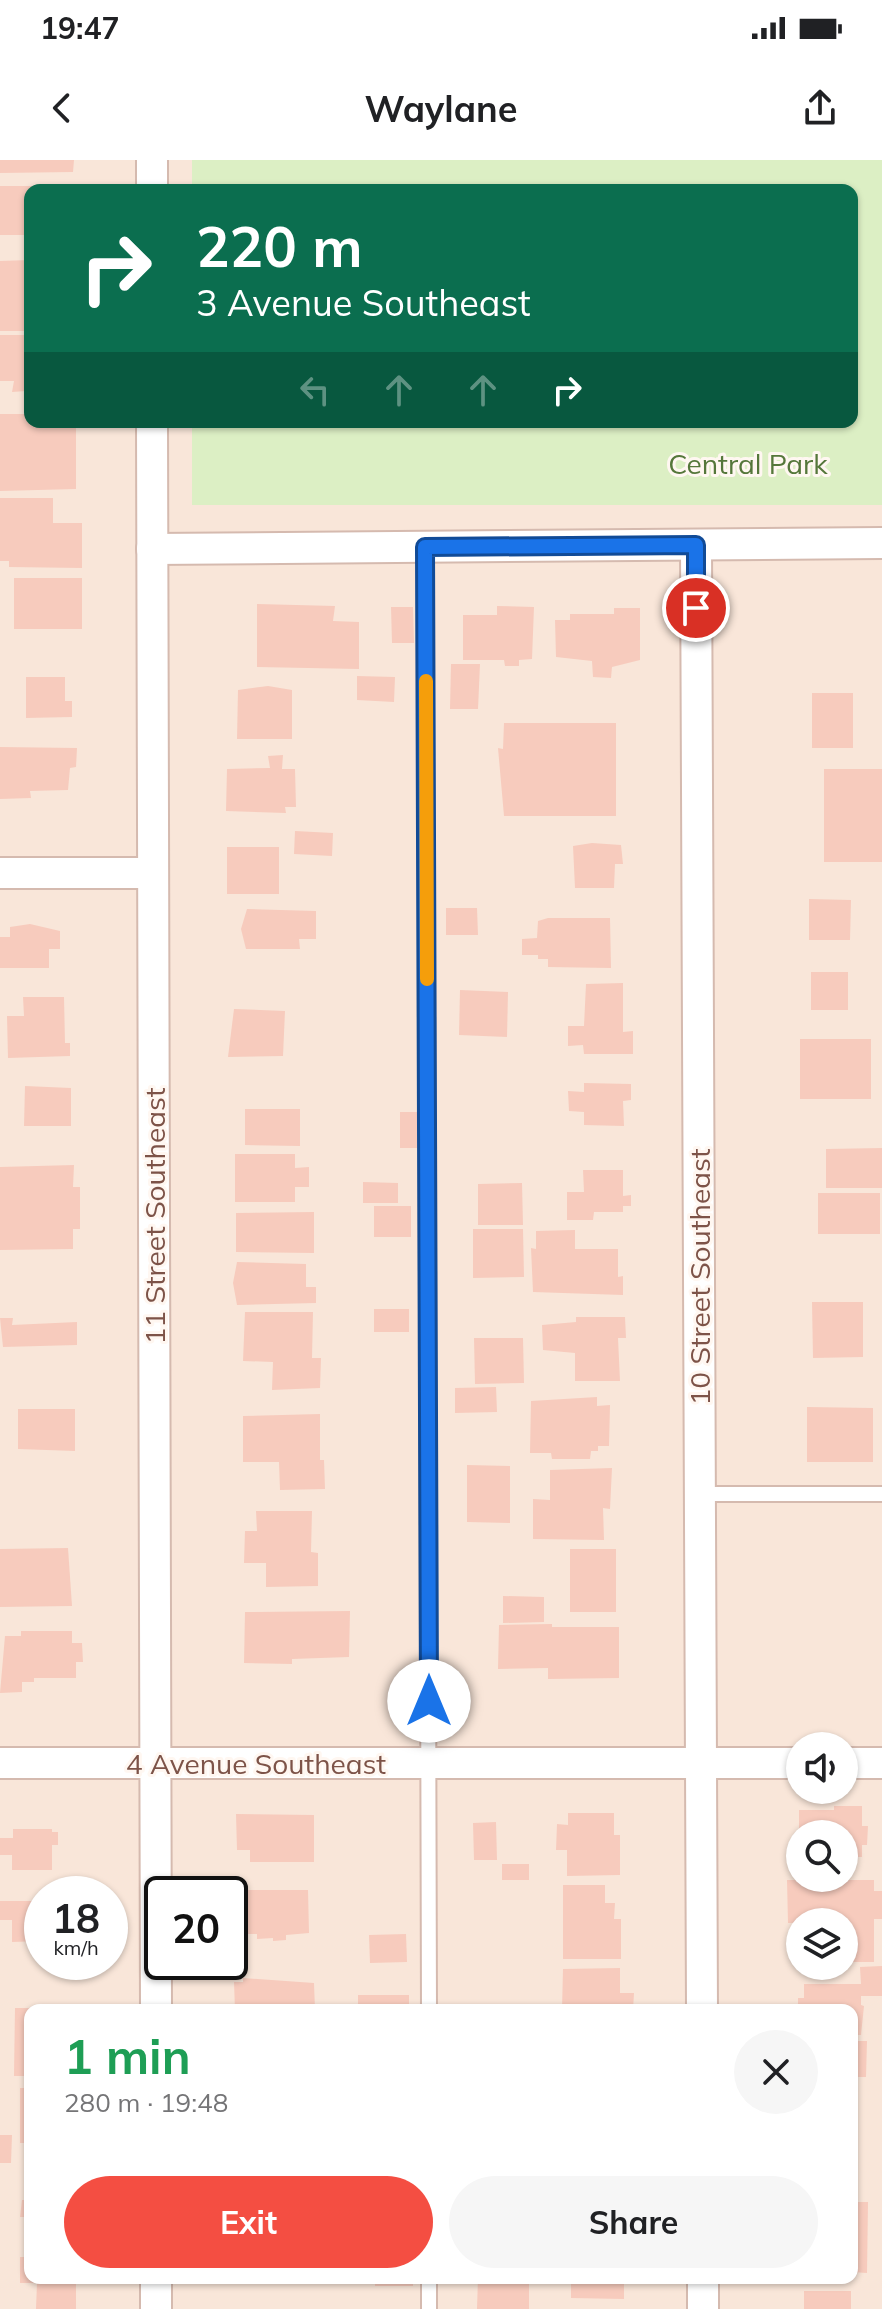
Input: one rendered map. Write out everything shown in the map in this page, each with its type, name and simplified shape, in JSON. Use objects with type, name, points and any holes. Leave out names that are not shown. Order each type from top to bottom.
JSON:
[{"type":"street","points":[[152,160],[152,184]]},
{"type":"street","name":"11 Street Southeast","points":[[152,428],[156,2004]]},
{"type":"street","points":[[152,549],[882,543]]},
{"type":"street","name":"10 Street Southeast","points":[[696,545],[702,2004]]},
{"type":"street","points":[[0,873],[153,873]]},
{"type":"street","name":"4 Avenue Southeast","points":[[0,1763],[786,1763]]},
{"type":"street","points":[[858,1763],[882,1763]]},
{"type":"street","points":[[156,2284],[156,2309]]},
{"type":"street","points":[[703,2284],[703,2309]]},
{"type":"lane","points":[[425,547],[429,2004]]},
{"type":"lane","points":[[700,1494],[882,1494]]},
{"type":"lane","points":[[429,2284],[429,2309]]},
{"type":"shaded area","points":[[0,160],[882,160],[882,2309],[0,2309]]},
{"type":"green space","name":"Central Park","points":[[192,160],[882,160],[882,505],[192,505],[192,428],[858,428],[858,184],[192,184]]},
{"type":"building","points":[[0,160],[74,160],[73,172],[0,173]]},
{"type":"building","points":[[0,186],[24,186],[24,235],[0,235]]},
{"type":"building","points":[[24,260],[24,331],[0,331],[0,261]]},
{"type":"building","points":[[0,335],[24,335],[24,391],[12,392],[14,381],[0,381]]},
{"type":"building","points":[[0,414],[24,414],[24,428],[76,428],[76,489],[0,491]]},
{"type":"building","points":[[0,498],[53,498],[53,523],[82,523],[82,568],[9,567],[9,561],[0,561]]},
{"type":"building","points":[[14,578],[82,578],[82,629],[14,629]]},
{"type":"building","points":[[257,604],[335,606],[333,621],[359,622],[359,669],[257,667]]},
{"type":"building","points":[[497,606],[534,607],[532,659],[519,660],[519,666],[505,666],[504,660],[463,660],[463,615],[497,615]]},
{"type":"building","points":[[391,607],[413,607],[414,643],[392,643]]},
{"type":"building","points":[[614,608],[640,608],[640,660],[612,667],[611,678],[593,677],[592,661],[556,657],[555,620],[570,620],[570,614],[614,614]]},
{"type":"building","points":[[451,664],[480,664],[478,709],[450,709]]},
{"type":"building","points":[[357,676],[395,677],[394,702],[357,700]]},
{"type":"building","points":[[26,677],[65,677],[65,701],[72,701],[72,717],[26,718]]},
{"type":"building","points":[[268,686],[292,690],[292,739],[237,739],[238,690]]},
{"type":"building","points":[[812,693],[853,693],[853,748],[812,748]]},
{"type":"building","points":[[504,723],[616,723],[616,816],[504,816],[498,748],[503,749]]},
{"type":"building","points":[[0,747],[77,748],[76,767],[70,768],[68,790],[30,791],[31,798],[0,799]]},
{"type":"building","points":[[283,755],[282,769],[295,769],[296,807],[285,807],[286,813],[226,811],[227,769],[270,768],[268,756]]},
{"type":"building","points":[[824,769],[882,769],[882,862],[824,862]]},
{"type":"building","points":[[295,831],[333,833],[332,856],[294,854]]},
{"type":"building","points":[[592,843],[621,845],[623,864],[615,864],[614,888],[575,888],[573,846]]},
{"type":"building","points":[[227,847],[279,847],[279,894],[227,894]]},
{"type":"building","points":[[809,899],[851,900],[850,940],[809,940]]},
{"type":"building","points":[[446,908],[477,908],[478,935],[446,935]]},
{"type":"building","points":[[247,909],[316,911],[316,939],[299,939],[300,949],[246,949],[241,929]]},
{"type":"building","points":[[548,918],[610,918],[611,968],[548,967],[548,959],[538,959],[538,955],[522,955],[522,939],[537,938],[538,921]]},
{"type":"building","points":[[30,924],[60,931],[60,949],[49,949],[49,968],[0,968],[0,937],[10,937],[10,927]]},
{"type":"building","points":[[811,972],[848,972],[848,1010],[811,1010]]},
{"type":"building","points":[[623,983],[623,1032],[633,1031],[633,1054],[584,1054],[583,1045],[568,1046],[568,1026],[584,1026],[586,984]]},
{"type":"building","points":[[460,990],[508,992],[507,1037],[459,1035]]},
{"type":"building","points":[[23,997],[64,997],[65,1043],[70,1043],[70,1056],[8,1058],[7,1016],[24,1016]]},
{"type":"building","points":[[234,1009],[285,1011],[283,1056],[228,1057]]},
{"type":"building","points":[[800,1039],[871,1039],[871,1099],[800,1099]]},
{"type":"building","points":[[584,1083],[631,1084],[631,1100],[623,1101],[624,1126],[584,1125],[584,1112],[569,1111],[568,1091],[584,1092]]},
{"type":"building","points":[[25,1086],[71,1088],[71,1126],[24,1126]]},
{"type":"building","points":[[245,1109],[300,1109],[300,1146],[245,1145]]},
{"type":"building","points":[[400,1112],[418,1112],[417,1148],[400,1148]]},
{"type":"building","points":[[882,1148],[882,1188],[826,1188],[826,1149]]},
{"type":"building","points":[[235,1154],[295,1154],[295,1168],[309,1167],[309,1187],[295,1187],[295,1202],[235,1202]]},
{"type":"building","points":[[74,1165],[73,1187],[80,1187],[80,1229],[73,1229],[73,1249],[0,1250],[0,1167]]},
{"type":"building","points":[[583,1170],[623,1170],[623,1196],[631,1195],[631,1206],[623,1206],[623,1212],[594,1212],[593,1220],[567,1220],[567,1192],[584,1192]]},
{"type":"building","points":[[363,1182],[398,1183],[398,1203],[363,1203]]},
{"type":"building","points":[[522,1183],[523,1225],[478,1225],[478,1184]]},
{"type":"building","points":[[818,1193],[880,1193],[880,1234],[818,1234]]},
{"type":"building","points":[[374,1206],[411,1206],[411,1237],[374,1237]]},
{"type":"building","points":[[314,1212],[314,1253],[236,1252],[236,1213]]},
{"type":"building","points":[[473,1229],[523,1229],[524,1277],[473,1278]]},
{"type":"building","points":[[575,1230],[575,1249],[618,1249],[618,1277],[623,1276],[623,1295],[533,1292],[531,1248],[536,1249],[536,1231]]},
{"type":"building","points":[[237,1262],[306,1264],[306,1287],[316,1287],[316,1303],[237,1305],[233,1283]]},
{"type":"building","points":[[812,1302],[863,1302],[863,1357],[813,1358]]},
{"type":"building","points":[[374,1309],[409,1309],[409,1332],[374,1332]]},
{"type":"building","points":[[245,1312],[313,1312],[312,1358],[321,1358],[320,1388],[272,1390],[273,1362],[243,1361]]},
{"type":"building","points":[[576,1317],[625,1317],[626,1338],[618,1338],[620,1381],[575,1381],[575,1353],[543,1350],[542,1325],[576,1322]]},
{"type":"building","points":[[0,1318],[13,1318],[12,1325],[77,1322],[77,1345],[3,1347]]},
{"type":"building","points":[[474,1338],[523,1338],[524,1383],[475,1384]]},
{"type":"building","points":[[496,1387],[497,1412],[455,1413],[455,1388]]},
{"type":"building","points":[[597,1397],[597,1406],[610,1405],[609,1446],[598,1446],[598,1451],[591,1451],[590,1459],[552,1459],[551,1453],[530,1453],[531,1401]]},
{"type":"building","points":[[807,1407],[873,1408],[873,1462],[807,1462]]},
{"type":"building","points":[[18,1409],[75,1409],[75,1451],[18,1449]]},
{"type":"building","points":[[320,1414],[320,1460],[324,1460],[325,1489],[280,1490],[279,1462],[243,1462],[243,1416]]},
{"type":"building","points":[[467,1465],[510,1466],[510,1523],[467,1522]]},
{"type":"building","points":[[612,1468],[610,1509],[603,1508],[604,1540],[533,1539],[533,1499],[550,1500],[550,1470]]},
{"type":"building","points":[[256,1511],[312,1511],[311,1552],[318,1553],[318,1586],[266,1587],[266,1563],[244,1563],[245,1531],[257,1531]]},
{"type":"building","points":[[68,1548],[72,1606],[0,1607],[0,1549]]},
{"type":"building","points":[[570,1549],[616,1549],[616,1612],[570,1612]]},
{"type":"building","points":[[503,1596],[544,1597],[544,1622],[503,1623]]},
{"type":"building","points":[[350,1611],[349,1657],[292,1659],[292,1664],[244,1663],[245,1612]]},
{"type":"building","points":[[552,1624],[552,1627],[619,1627],[619,1678],[548,1679],[548,1668],[498,1669],[499,1625]]},
{"type":"building","points":[[21,1631],[72,1631],[72,1643],[82,1643],[83,1662],[76,1662],[76,1678],[34,1678],[34,1682],[22,1682],[22,1692],[0,1693],[5,1636],[21,1636]]},
{"type":"building","points":[[834,1806],[862,1806],[862,1826],[868,1826],[867,1845],[862,1845],[862,1857],[858,1857],[858,1820],[799,1820],[799,1810],[834,1810]]},
{"type":"building","points":[[568,1813],[614,1813],[614,1835],[620,1835],[620,1875],[567,1876],[567,1850],[556,1850],[557,1824],[568,1825]]},
{"type":"building","points":[[236,1814],[314,1815],[314,1862],[250,1862],[250,1850],[237,1850]]},
{"type":"building","points":[[496,1822],[497,1860],[474,1860],[473,1823]]},
{"type":"building","points":[[13,1829],[52,1829],[52,1832],[58,1832],[58,1845],[52,1845],[52,1870],[12,1870],[12,1855],[0,1855],[0,1838],[13,1838]]},
{"type":"building","points":[[502,1864],[529,1864],[529,1880],[502,1880]]},
{"type":"building","points":[[858,1880],[874,1880],[874,1891],[882,1891],[882,1919],[874,1919],[874,1962],[858,1962],[858,1908],[788,1908],[787,1892],[858,1892]]},
{"type":"building","points":[[563,1885],[605,1885],[605,1903],[615,1903],[614,1919],[621,1919],[621,1959],[563,1959]]},
{"type":"building","points":[[248,1890],[308,1890],[309,1933],[286,1935],[286,1940],[273,1941],[273,1938],[257,1939],[257,1934],[248,1934]]},
{"type":"building","points":[[0,1901],[24,1901],[24,1942],[12,1942],[12,1920],[0,1920]]},
{"type":"building","points":[[406,1934],[407,1962],[370,1963],[369,1935]]},
{"type":"building","points":[[882,1966],[882,1996],[861,1996],[861,2005],[864,2006],[861,2035],[858,2035],[858,2004],[798,2004],[798,1998],[804,1998],[804,1984],[861,1984],[860,1967]]},
{"type":"building","points":[[620,1968],[620,1993],[634,1993],[633,2004],[562,2004],[563,1969]]},
{"type":"building","points":[[248,1978],[314,1983],[315,2004],[235,2004],[234,1982]]},
{"type":"building","points":[[358,1995],[409,1995],[409,2004],[358,2004]]},
{"type":"building","points":[[15,2008],[24,2008],[24,2076],[14,2076]]},
{"type":"building","points":[[858,2041],[867,2041],[866,2077],[858,2077]]},
{"type":"building","points":[[20,2088],[24,2088],[24,2143],[20,2143]]},
{"type":"building","points":[[0,2135],[12,2135],[11,2163],[0,2163]]},
{"type":"building","points":[[22,2200],[24,2200],[24,2217],[20,2217]]},
{"type":"building","points":[[858,2202],[868,2202],[867,2273],[858,2272]]},
{"type":"building","points":[[20,2257],[24,2257],[24,2283],[20,2283]]},
{"type":"building","points":[[37,2284],[76,2284],[76,2309],[36,2309]]},
{"type":"building","points":[[375,2284],[413,2284],[413,2286]]},
{"type":"building","points":[[478,2284],[529,2284],[529,2309],[477,2309]]},
{"type":"building","points":[[571,2284],[624,2284],[624,2299],[571,2298]]},
{"type":"building","points":[[804,2291],[851,2291],[851,2309],[804,2309]]},
{"type":"slow traffic","points":[[426,681],[427,979]]},
{"type":"route","points":[[429,1701],[425,547],[696,545],[696,608]]}]
